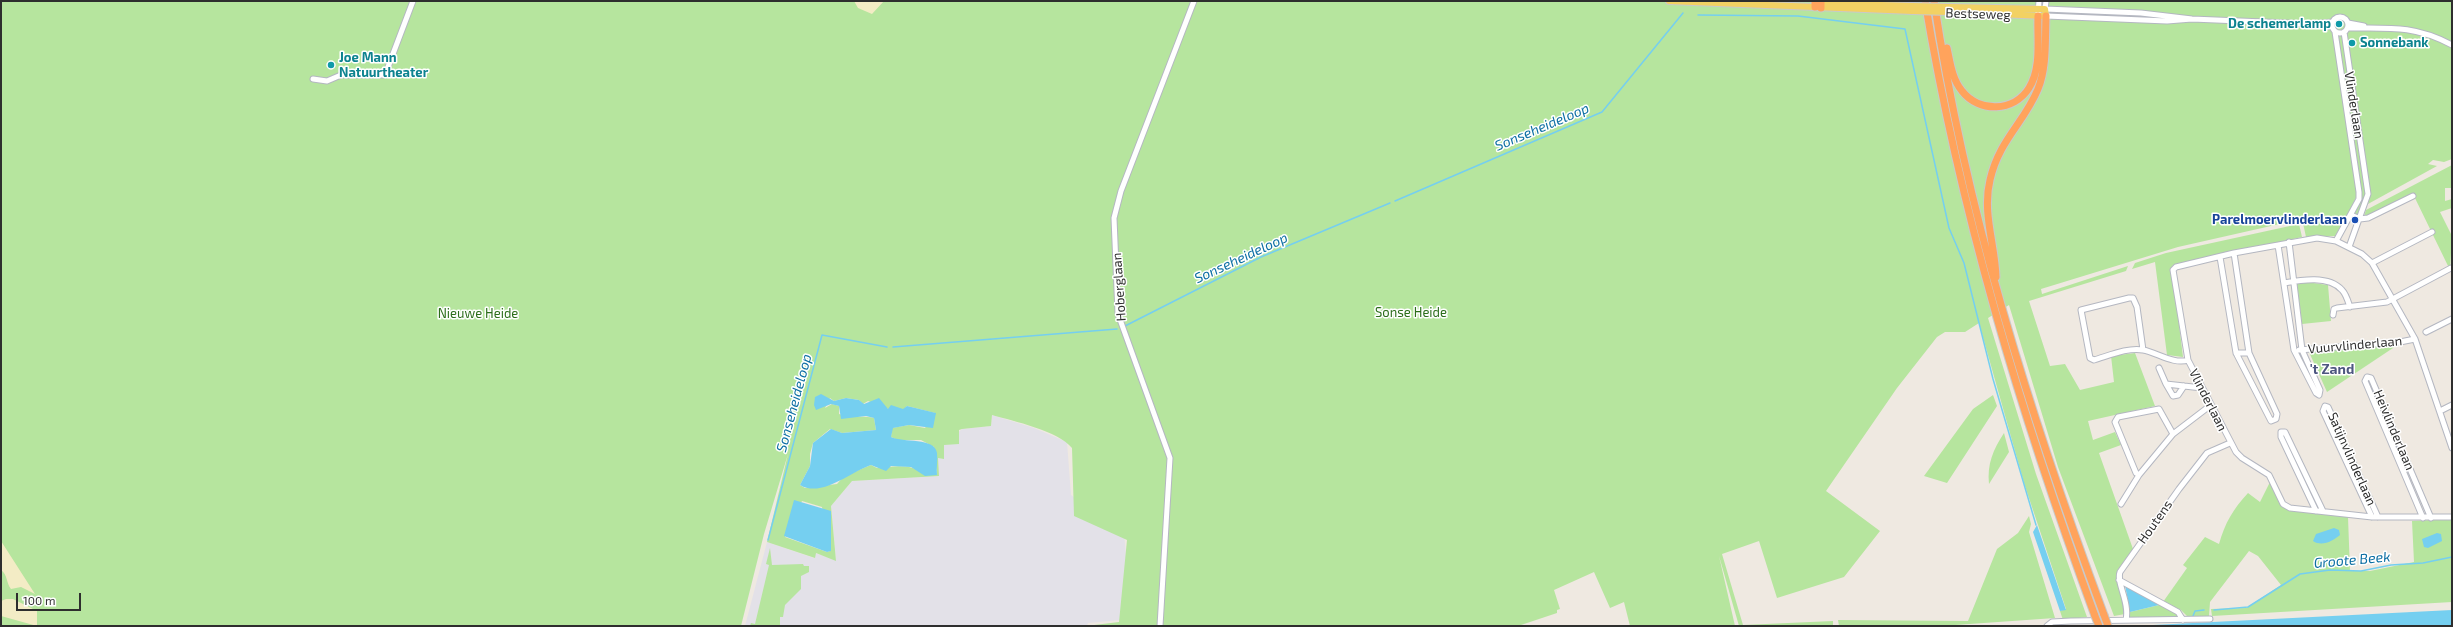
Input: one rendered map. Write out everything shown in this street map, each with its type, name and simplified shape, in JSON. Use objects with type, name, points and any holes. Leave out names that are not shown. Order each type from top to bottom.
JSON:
[{"type":"highway","points":[[1924,1],[1964,196],[2006,354],[2057,514],[2099,626]]},
{"type":"highway","points":[[1934,2],[1941,21],[1953,74],[1961,90],[1977,103],[1992,107],[2014,102],[2029,88],[2034,78],[2042,13]]},
{"type":"highway","points":[[1934,2],[1959,134],[1996,287],[2060,496],[2108,626]]},
{"type":"highway","points":[[1996,287],[1996,264],[1988,211],[1989,181],[2002,145],[2039,88],[2044,63],[2042,13]]},
{"type":"main road","name":"Bestseweg","points":[[1669,1],[1818,4]]},
{"type":"main road","name":"Bestseweg","points":[[1750,1],[2042,13]]},
{"type":"street","points":[[313,79],[327,81],[341,75],[385,75],[412,1]]},
{"type":"street","name":"Hoberglaan","points":[[1160,626],[1170,458],[1120,323],[1114,218],[1121,191],[1194,1]]},
{"type":"street","points":[[2039,1],[2042,13]]},
{"type":"street","points":[[2042,13],[2046,1]]},
{"type":"street","name":"Bestseweg","points":[[2042,13],[2167,21],[2192,19],[2312,24],[2333,27]]},
{"type":"street","points":[[2346,28],[2345,18],[2340,16],[2335,18],[2333,27],[2346,28],[2364,26],[2420,31],[2452,45]]},
{"type":"street","name":"Vlinderlaan","points":[[2333,27],[2360,192],[2359,199],[2336,241]]},
{"type":"street","name":"Vlinderlaan","points":[[2346,28],[2368,194],[2349,247]]},
{"type":"street","points":[[2351,215],[2360,219],[2371,216],[2413,196]]},
{"type":"street","points":[[2372,263],[2432,232]]},
{"type":"street","name":"Vlinderlaan","points":[[2452,448],[2415,339],[2372,263],[2349,247],[2336,241],[2317,238],[2234,253],[2176,267],[2173,270],[2188,360],[2230,443],[2242,458],[2269,475],[2283,504],[2290,508],[2372,517],[2452,517]]},
{"type":"street","points":[[2278,245],[2294,350],[2316,394],[2319,396],[2320,390],[2302,350],[2289,242]]},
{"type":"street","points":[[2220,257],[2236,352],[2268,419],[2276,419],[2277,414],[2249,353],[2234,253]]},
{"type":"street","points":[[2333,315],[2334,310],[2392,300],[2451,268]]},
{"type":"street","points":[[2284,283],[2321,280],[2335,284],[2344,292],[2350,307]]},
{"type":"street","points":[[2143,350],[2137,307],[2133,298],[2121,299],[2081,310],[2090,358],[2094,360],[2117,353],[2143,350],[2180,361],[2188,360]]},
{"type":"street","points":[[2426,332],[2452,319]]},
{"type":"street","name":"Vuurvlinderlaan","points":[[2294,350],[2400,342],[2415,339]]},
{"type":"street","points":[[2236,352],[2249,353]]},
{"type":"street","points":[[2159,368],[2173,396],[2178,395],[2184,386]]},
{"type":"street","name":"Heivlinderlaan","points":[[2423,518],[2365,381],[2367,377],[2372,378],[2431,518]]},
{"type":"street","points":[[2166,384],[2202,388]]},
{"type":"street","points":[[2121,504],[2139,475],[2173,434],[2211,405]]},
{"type":"street","points":[[2440,411],[2452,405]]},
{"type":"street","name":"Satijnvlinderlaan","points":[[2372,517],[2323,411],[2324,406],[2328,407],[2378,517]]},
{"type":"street","points":[[2139,475],[2136,472],[2116,426],[2116,419],[2160,409],[2173,434]]},
{"type":"street","points":[[2316,511],[2281,437],[2282,432],[2285,432],[2323,511]]},
{"type":"street","name":"Houtens","points":[[2120,580],[2120,572],[2179,489],[2207,453],[2230,443]]},
{"type":"street","points":[[2120,580],[2178,612],[2183,620]]},
{"type":"street","points":[[2120,580],[2128,605],[2126,620]]},
{"type":"street","points":[[2049,624],[2210,618]]},
{"type":"shaded area","points":[[992,415],[1034,428],[1067,442],[1071,495],[1124,531],[1131,619],[1088,623],[1087,626],[745,626],[767,542],[814,558],[815,553],[836,560],[831,506],[852,481],[938,476],[938,457],[943,459],[944,445],[962,429],[991,426]]},
{"type":"green space","points":[[1,1],[2452,1],[2452,159],[2444,162],[2433,160],[2428,164],[2437,166],[2368,204],[2370,197],[2368,184],[2360,217],[2353,215],[2362,198],[2361,187],[2347,216],[2293,221],[2178,247],[2041,289],[2042,294],[2128,266],[2126,271],[2029,301],[2050,366],[2065,364],[2080,390],[2114,382],[2111,356],[2135,353],[2155,406],[2088,421],[2093,440],[2115,432],[2121,445],[2099,453],[2133,549],[2117,571],[2126,606],[2125,614],[2114,616],[2058,467],[2009,305],[1988,318],[2036,474],[2087,617],[2063,620],[2060,611],[2066,609],[2024,483],[1979,323],[1965,332],[1945,332],[1937,337],[1897,388],[1826,491],[1880,531],[1844,577],[1777,598],[1759,541],[1722,554],[1743,625],[1833,621],[1833,626],[1739,626],[1719,556],[1735,626],[1630,626],[1624,602],[1610,608],[1594,572],[1554,590],[1560,609],[1557,610],[1557,613],[1518,626],[1086,626],[1119,622],[1127,540],[1074,516],[1072,448],[1066,442],[1035,427],[992,415],[991,426],[959,430],[959,444],[944,445],[944,459],[938,458],[939,476],[852,481],[831,506],[836,561],[816,553],[815,558],[767,542],[788,454],[764,534],[741,626],[1,626]],"holes":[[[830,398],[834,401],[846,398],[859,400],[863,404],[868,401],[888,409],[904,409],[907,406],[935,413],[925,428],[909,425],[892,428],[891,437],[898,440],[921,440],[934,447],[937,475],[928,474],[905,466],[877,468],[871,465],[844,476],[837,484],[805,488],[800,485],[810,466],[810,454],[813,443],[830,429],[842,433],[876,430],[874,418],[839,414],[839,406],[832,404],[825,408]],[[802,501],[822,507],[830,551],[827,552],[785,537]]]},
{"type":"green space","points":[[2452,165],[2452,188],[2445,188],[2445,201],[2452,199],[2452,208],[2440,212],[2452,236],[2450,270],[2413,194],[2370,218],[2364,216],[2366,210]]},
{"type":"green space","points":[[2345,219],[2335,236],[2306,237],[2303,223]]},
{"type":"green space","points":[[2299,224],[2302,237],[2172,266],[2183,357],[2167,355],[2155,262],[2132,269],[2135,263],[2166,253]]},
{"type":"green space","points":[[2306,282],[2328,285],[2331,321],[2302,324],[2297,284]]},
{"type":"green space","points":[[2399,344],[2327,392],[2309,352]]},
{"type":"green space","points":[[1993,395],[1997,406],[1947,483],[1924,476],[1973,409]]},
{"type":"green space","points":[[2004,433],[2009,452],[1989,484],[1989,470],[1992,457]]},
{"type":"green space","points":[[2270,482],[2282,506],[2348,517],[2350,571],[2370,571],[2414,562],[2412,521],[2452,519],[2452,602],[2212,616],[2211,609],[2246,608],[2281,585],[2258,556],[2249,551],[2210,602],[2209,616],[2187,616],[2181,610],[2163,602],[2187,568],[2183,565],[2205,537],[2219,544],[2230,517],[2243,499],[2248,493],[2260,502]]},
{"type":"green space","points":[[2029,516],[2031,524],[2029,532],[2055,618],[1941,626],[1839,626],[1838,620],[1968,621],[1997,549],[2018,533]]},
{"type":"green space","points":[[770,548],[772,565],[803,564],[804,566],[809,566],[809,572],[801,576],[801,589],[785,605],[783,617],[780,617],[780,626],[750,626],[751,623],[755,624],[769,565],[766,564]]},
{"type":"green space","points":[[2159,605],[2174,611],[2180,617],[2129,617],[2130,612]]},
{"type":"sand","points":[[854,1],[884,1],[872,14],[858,8]]},
{"type":"sand","points":[[1,541],[35,594],[21,587],[11,589],[9,587],[5,574],[1,570]]},
{"type":"sand","points":[[13,599],[37,611],[37,626],[1,616],[1,601]]},
{"type":"water","points":[[821,394],[834,401],[846,398],[859,400],[864,404],[879,398],[888,409],[891,405],[903,409],[907,406],[936,413],[933,428],[909,425],[893,428],[891,437],[896,439],[925,442],[935,448],[937,453],[937,475],[925,476],[911,467],[891,466],[886,471],[871,465],[827,486],[809,488],[800,485],[810,466],[813,443],[831,429],[842,433],[876,430],[874,418],[866,416],[841,419],[839,406],[831,404],[816,410],[814,405],[815,397]]},
{"type":"water","points":[[794,500],[831,511],[831,551],[827,552],[784,536]]},
{"type":"water","points":[[2037,525],[2066,610],[2060,611],[2033,532]]},
{"type":"water","points":[[2334,528],[2339,530],[2340,535],[2334,539],[2324,543],[2316,543],[2313,541],[2316,534]]},
{"type":"water","points":[[2437,533],[2441,534],[2442,541],[2428,548],[2424,547],[2422,539]]},
{"type":"water","points":[[2125,585],[2159,605],[2130,612]]},
{"type":"water","points":[[2452,610],[2452,626],[2133,626]]},
{"type":"waterway","name":"Sonseheideloop","points":[[1395,201],[1602,112],[1683,13]]},
{"type":"waterway","points":[[1698,15],[1798,16],[1905,29],[1949,228],[1964,263],[1993,379],[2036,525]]},
{"type":"waterway","name":"Sonseheideloop","points":[[1125,326],[1261,257],[1390,203]]},
{"type":"waterway","name":"Sonseheideloop","points":[[893,347],[1117,329]]},
{"type":"waterway","name":"Sonseheideloop","points":[[768,540],[822,335],[887,347]]},
{"type":"waterway","name":"Groote Beek","points":[[2214,610],[2248,607],[2300,574],[2330,570],[2361,571],[2391,565],[2423,563],[2452,557]]},
{"type":"waterway","name":"Groote Beek","points":[[2193,616],[2195,611],[2204,610]]},
{"type":"place","name":"De schemerlamp","points":[[2339,24]]},
{"type":"place","name":"Sonnebank","points":[[2352,43]]},
{"type":"place","name":"Joe Mann Natuurtheater","points":[[331,65]]},
{"type":"place","name":"Parelmoervlinderlaan","points":[[2355,220]]},
{"type":"district","name":"'t Zand","points":[[2332,369]]},
{"type":"park label","name":"Sonse Heide","points":[[1411,313]]},
{"type":"park label","name":"Nieuwe Heide","points":[[478,314]]}]
